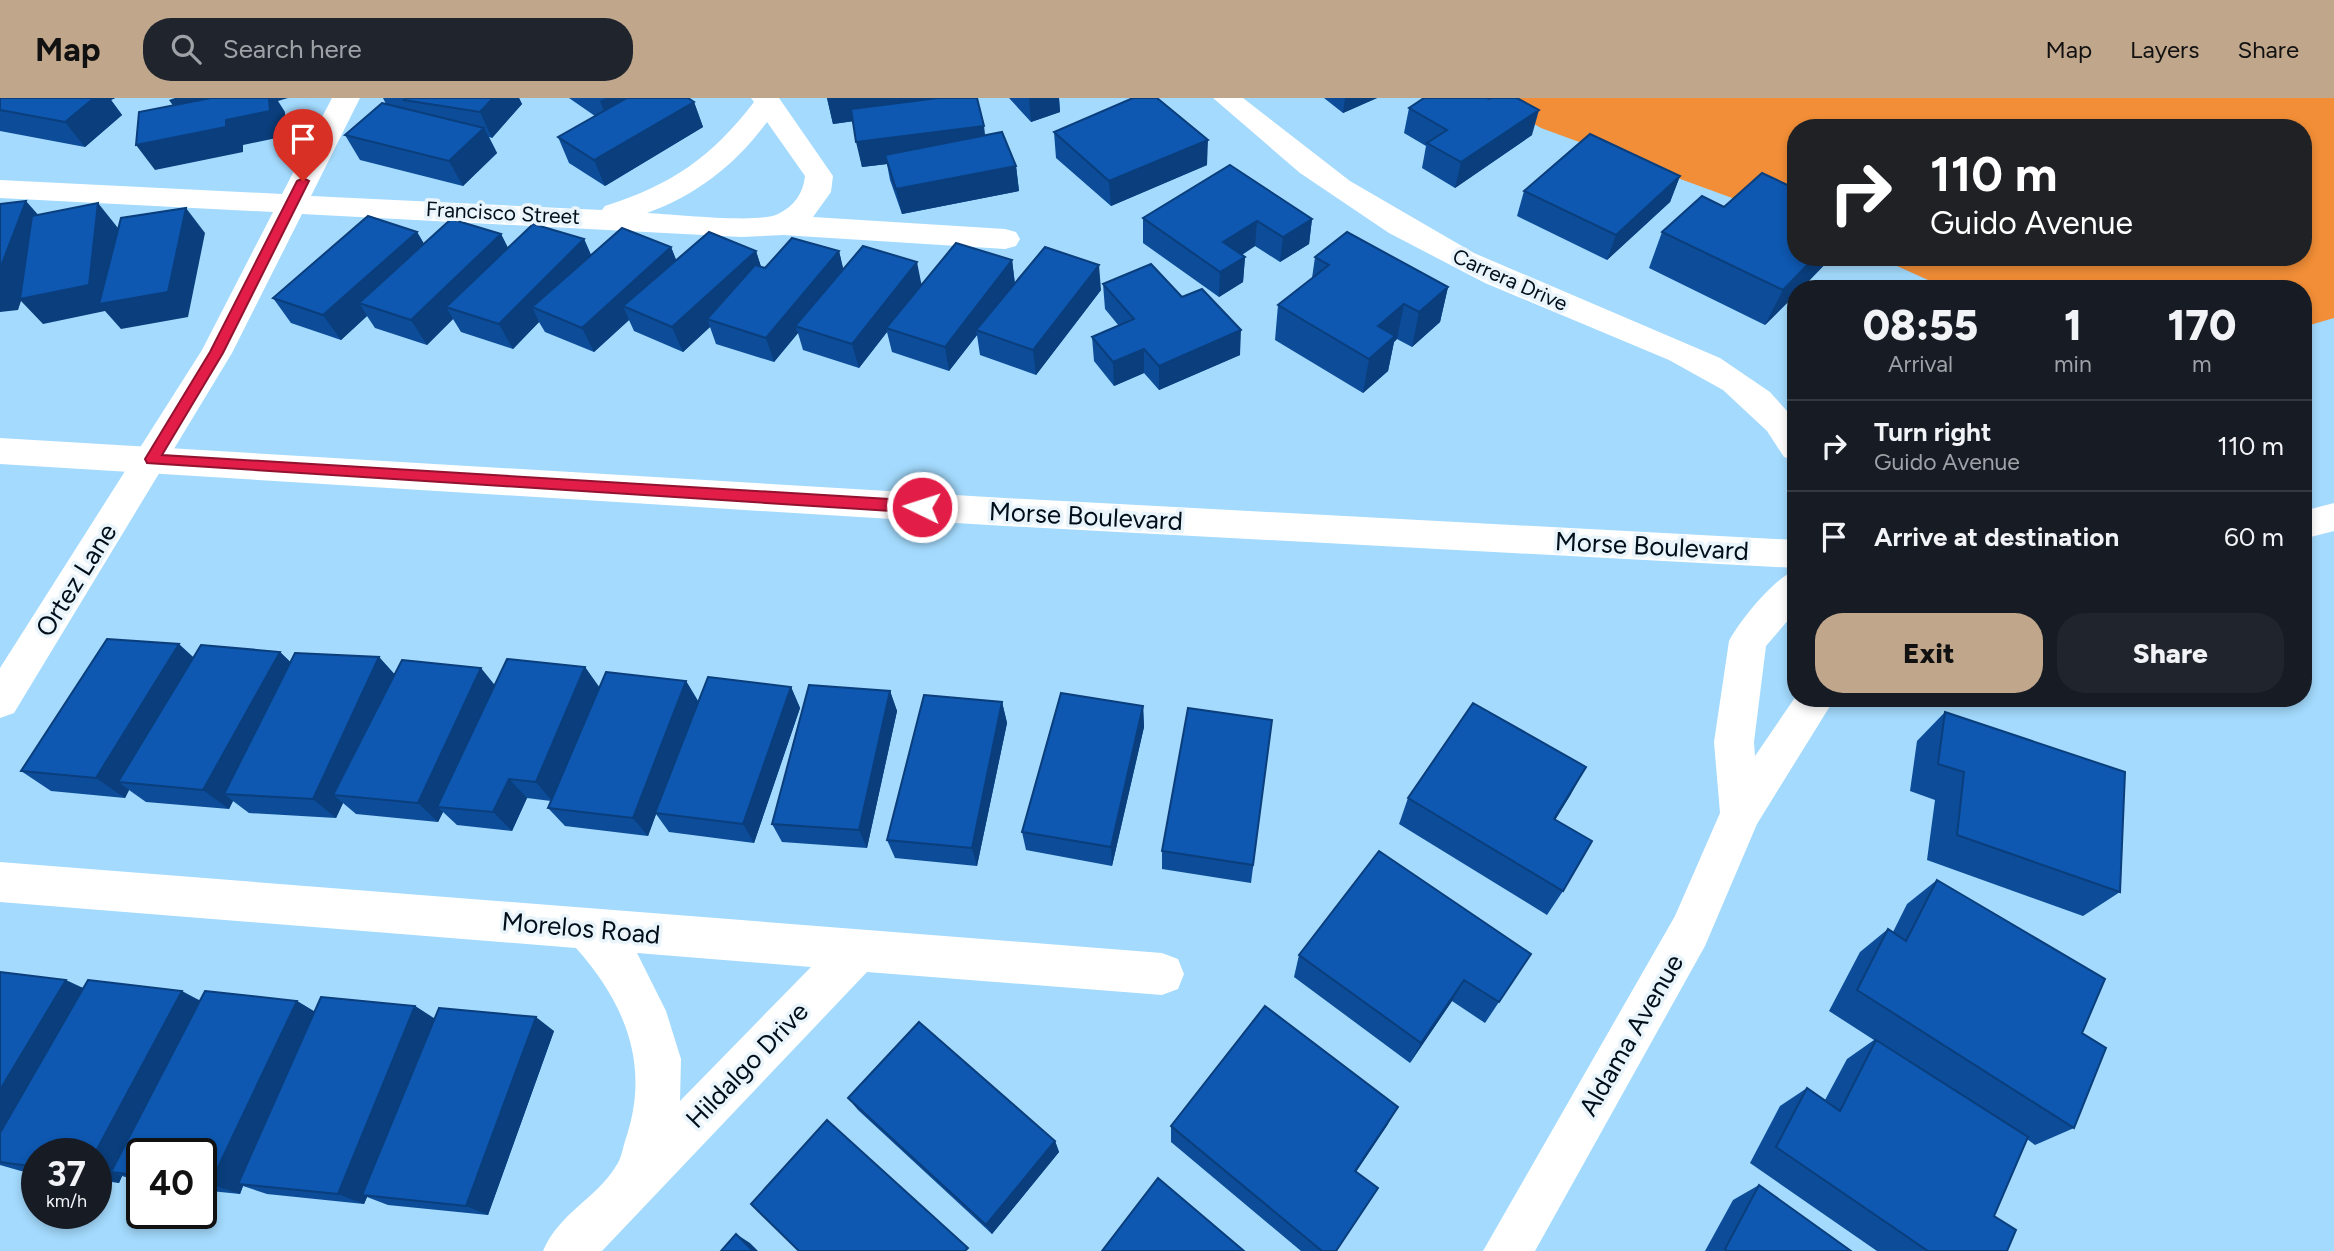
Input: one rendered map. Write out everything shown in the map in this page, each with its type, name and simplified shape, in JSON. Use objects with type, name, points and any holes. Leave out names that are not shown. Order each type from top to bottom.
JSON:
[{"type":"street","name":"Ortez Lane","points":[[0,701],[216,353],[346,98]]},
{"type":"street","name":"Carrera Drive","points":[[1227,98],[1263,132],[1326,179],[1415,235],[1541,296],[1721,371],[1783,425],[1787,432]]},
{"type":"street","points":[[596,219],[641,205],[708,171],[738,144],[766,100],[819,176],[820,189],[814,200],[783,225]]},
{"type":"street","name":"Francisco Street","points":[[0,189],[741,227],[783,225],[1005,239]]},
{"type":"street","name":"Morse Boulevard","points":[[0,451],[991,511],[1787,554]]},
{"type":"street","points":[[2312,523],[2334,517]]},
{"type":"street","name":"Aldama Avenue","points":[[1741,813],[1734,742],[1748,641],[1787,596]]},
{"type":"street","name":"Aldama Avenue","points":[[1508,1251],[1690,931],[1741,813],[1810,707]]},
{"type":"street","name":"Morelos Road","points":[[0,881],[1162,974]]},
{"type":"street","name":"Hildalgo Drive","points":[[587,929],[620,964],[643,1011],[658,1059],[656,1117],[637,1180]]},
{"type":"street","name":"Hildalgo Drive","points":[[568,1251],[858,950]]},
{"type":"shaded area","points":[[1491,98],[2334,98],[2334,318],[2312,324],[2312,280],[1928,280],[1897,266],[2312,266],[2312,119],[1787,119],[1787,218],[1541,128]]},
{"type":"building","points":[[0,98],[94,98],[65,122],[0,110]]},
{"type":"building","points":[[211,98],[269,98],[270,111],[226,120],[226,127],[136,145],[139,112]]},
{"type":"building","points":[[493,98],[480,112],[404,100]]},
{"type":"building","points":[[627,98],[688,98],[694,102],[594,160],[558,137]]},
{"type":"building","points":[[938,98],[977,98],[984,126],[856,142],[851,109]]},
{"type":"building","points":[[1133,98],[1157,98],[1208,140],[1109,181],[1054,132]]},
{"type":"building","points":[[1424,98],[1517,98],[1539,110],[1461,162],[1427,143],[1447,130],[1409,108]]},
{"type":"building","points":[[382,103],[484,128],[449,161],[345,135]]},
{"type":"building","points":[[1002,132],[1016,166],[896,189],[885,155]]},
{"type":"building","points":[[1590,134],[1680,176],[1616,235],[1524,191]]},
{"type":"building","points":[[1230,165],[1312,219],[1283,237],[1257,221],[1223,242],[1245,257],[1220,272],[1143,218]]},
{"type":"building","points":[[1762,173],[1787,185],[1787,266],[1806,266],[1793,280],[1787,280],[1787,286],[1783,290],[1662,232],[1702,196],[1724,207]]},
{"type":"building","points":[[26,201],[0,269],[0,204]]},
{"type":"building","points":[[98,203],[89,285],[20,299],[32,216]]},
{"type":"building","points":[[186,208],[168,292],[99,304],[121,218]]},
{"type":"building","points":[[368,216],[417,232],[323,315],[273,298]]},
{"type":"building","points":[[451,219],[501,234],[411,320],[359,303]]},
{"type":"building","points":[[533,224],[584,239],[499,324],[446,307]]},
{"type":"building","points":[[622,228],[671,247],[582,328],[532,307]]},
{"type":"building","points":[[709,232],[756,251],[672,327],[623,306]]},
{"type":"building","points":[[1347,232],[1448,287],[1419,312],[1404,304],[1378,326],[1395,336],[1369,359],[1278,305],[1329,265],[1315,257]]},
{"type":"building","points":[[792,238],[839,251],[766,338],[707,319],[755,265],[765,268]]},
{"type":"building","points":[[956,243],[1012,260],[945,347],[886,328]]},
{"type":"building","points":[[863,246],[917,262],[852,344],[795,326]]},
{"type":"building","points":[[1045,247],[1099,265],[1033,350],[976,330]]},
{"type":"building","points":[[1151,264],[1182,297],[1202,289],[1241,330],[1159,366],[1144,349],[1113,362],[1092,337],[1134,319],[1103,284]]},
{"type":"building","points":[[107,639],[179,644],[96,778],[21,771]]},
{"type":"building","points":[[201,645],[280,652],[203,790],[118,782]]},
{"type":"building","points":[[295,653],[379,657],[313,799],[224,794]]},
{"type":"building","points":[[507,659],[585,667],[536,782],[509,779],[493,812],[437,807]]},
{"type":"building","points":[[402,660],[481,668],[418,803],[333,795]]},
{"type":"building","points":[[606,672],[686,681],[633,818],[548,808]]},
{"type":"building","points":[[708,677],[791,687],[743,824],[655,813]]},
{"type":"building","points":[[809,685],[890,691],[859,830],[772,824]]},
{"type":"building","points":[[1061,693],[1143,706],[1111,847],[1022,832]]},
{"type":"building","points":[[924,695],[1002,702],[972,848],[887,840]]},
{"type":"building","points":[[1473,703],[1586,767],[1554,819],[1592,841],[1563,891],[1408,798]]},
{"type":"building","points":[[1188,708],[1272,720],[1253,865],[1162,851]]},
{"type":"building","points":[[1945,712],[2125,772],[2120,892],[1957,835],[1964,772],[1938,764]]},
{"type":"building","points":[[1379,851],[1531,954],[1499,1002],[1464,980],[1421,1043],[1299,955]]},
{"type":"building","points":[[1937,880],[2105,979],[2082,1033],[2106,1048],[2074,1128],[1857,990],[1888,929],[1906,941]]},
{"type":"building","points":[[0,972],[66,980],[0,1090]]},
{"type":"building","points":[[88,980],[182,991],[103,1138],[21,1138],[21,1165],[0,1162],[0,1133]]},
{"type":"building","points":[[205,991],[297,1001],[217,1169],[217,1138],[129,1138]]},
{"type":"building","points":[[321,997],[415,1006],[338,1194],[238,1184]]},
{"type":"building","points":[[1265,1006],[1398,1107],[1355,1171],[1378,1188],[1336,1251],[1322,1251],[1171,1126]]},
{"type":"building","points":[[439,1008],[536,1017],[466,1206],[362,1195]]},
{"type":"building","points":[[919,1022],[1055,1141],[986,1225],[848,1098]]},
{"type":"building","points":[[1876,1040],[2028,1137],[1994,1216],[2016,1230],[2007,1251],[1928,1251],[1776,1147],[1807,1088],[1840,1111]]},
{"type":"building","points":[[827,1120],[968,1248],[965,1251],[799,1251],[751,1204]]},
{"type":"building","points":[[126,1143],[126,1174],[112,1170]]},
{"type":"building","points":[[1158,1178],[1244,1251],[1102,1251]]},
{"type":"building","points":[[1759,1185],[1851,1251],[1727,1251],[1725,1249]]},
{"type":"building","points":[[736,1234],[753,1251],[721,1251]]},
{"type":"route","points":[[303,181],[216,353],[152,459],[922,507]]}]
